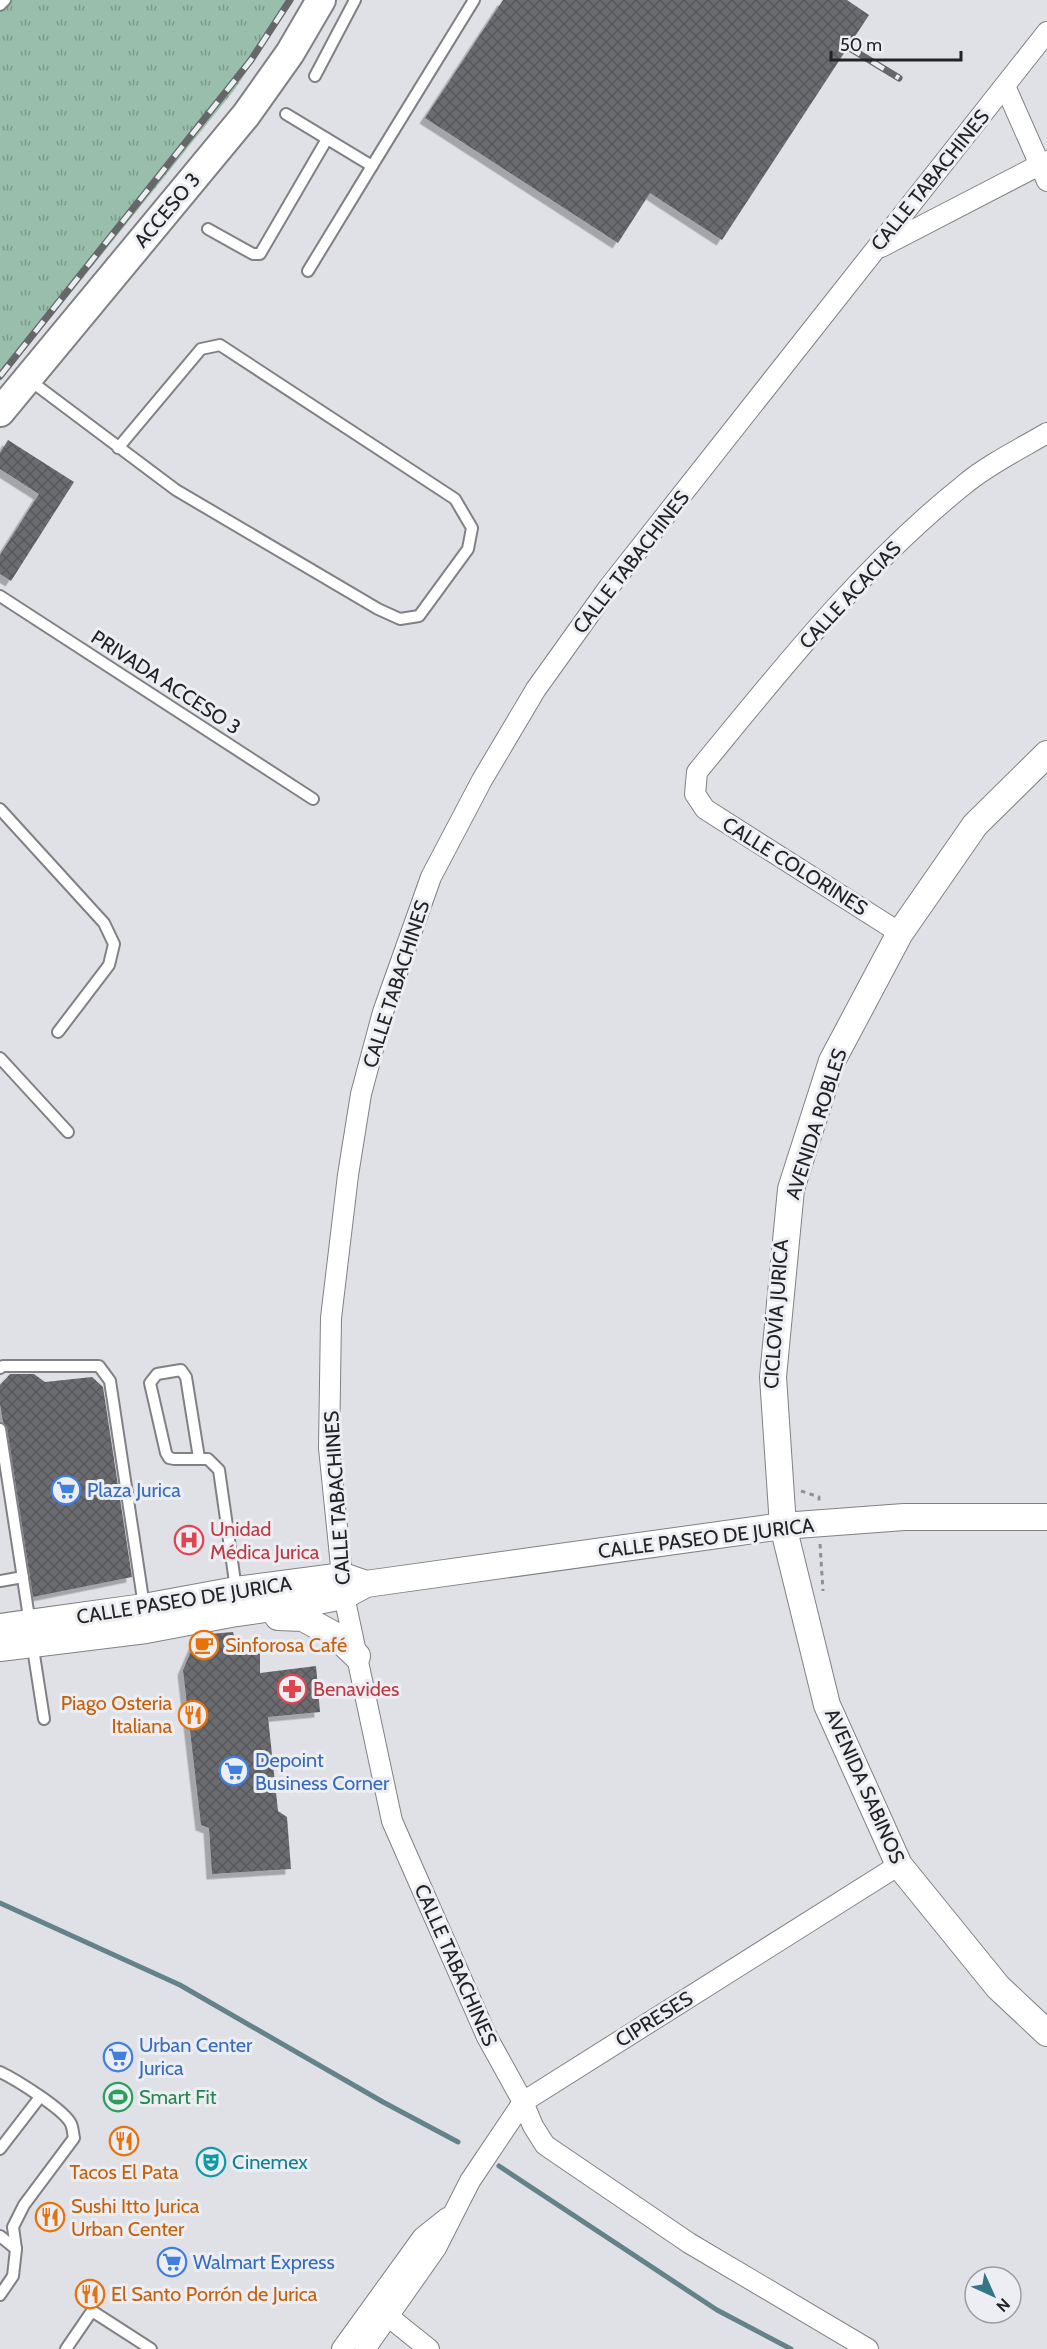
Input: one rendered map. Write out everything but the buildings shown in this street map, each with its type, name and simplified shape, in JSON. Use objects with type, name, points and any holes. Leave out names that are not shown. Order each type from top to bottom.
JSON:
[{"type":"main road","name":"ACCESO 3","points":[[0,412],[246,115],[290,53],[321,0]]},
{"type":"street","name":"CALLE TABACHINES","points":[[868,2349],[689,2243],[545,2145],[533,2126],[523,2102],[487,2037],[393,1821],[357,1656],[351,1585],[329,1448],[331,1318],[348,1175],[361,1094],[383,1012],[431,877],[482,780],[536,688],[609,587],[1047,32]]},
{"type":"street","points":[[874,251],[1044,169],[1005,86]]},
{"type":"street","name":"CALLE ACACIAS","points":[[695,794],[698,772],[813,632],[885,555],[967,482],[1047,433]]},
{"type":"street","name":"AVENIDA ROBLES","points":[[783,1526],[773,1377],[790,1189],[831,1061],[900,933],[975,825],[1047,754]]},
{"type":"street","name":"CALLE COLORINES","points":[[695,794],[705,809],[900,933]]},
{"type":"street","name":"CALLE PASEO DE JURICA","points":[[145,1618],[236,1590],[351,1585],[783,1526],[904,1517],[1047,1517]]},
{"type":"street","name":"AVENIDA SABINOS","points":[[783,1526],[828,1705],[899,1865],[998,1987],[1047,2033]]},
{"type":"street","name":"CALLE PASEO DE JURICA","points":[[0,1648],[31,1634],[145,1618],[224,1616],[351,1585]]},
{"type":"street","points":[[224,1616],[240,1619],[303,1617],[336,1636],[357,1656]]},
{"type":"street","name":"CALLE PASEO DE JURICA","points":[[0,1627],[31,1634]]},
{"type":"street","name":"CIPRESES","points":[[342,2349],[381,2311],[436,2247],[470,2181],[523,2102],[899,1865]]},
{"type":"street","points":[[381,2311],[429,2349]]},
{"type":"street","name":"CIPRESES","points":[[365,2349],[381,2311]]},
{"type":"lane","points":[[0,5],[5,0]]},
{"type":"lane","points":[[315,76],[355,0]]},
{"type":"lane","points":[[308,271],[474,0]]},
{"type":"lane","points":[[286,114],[372,166]]},
{"type":"lane","points":[[208,229],[253,254],[260,254],[327,139]]},
{"type":"lane","points":[[28,378],[118,448],[176,490],[378,609],[400,619],[419,616],[468,549],[472,528],[456,499],[220,345],[201,349],[118,448]]},
{"type":"lane","name":"PRIVADA ACCESO 3","points":[[1,598],[313,799]]},
{"type":"lane","points":[[0,809],[104,923],[114,944],[109,965],[58,1032]]},
{"type":"lane","points":[[0,1058],[68,1132]]},
{"type":"lane","points":[[0,1368],[3,1366],[99,1366],[106,1373],[110,1381],[145,1618]]},
{"type":"lane","points":[[199,1458],[186,1377],[181,1370],[157,1374],[150,1383],[169,1458],[208,1459],[219,1470],[236,1590]]},
{"type":"lane","points":[[0,1428],[44,1719]]},
{"type":"lane","points":[[0,1581],[23,1577]]},
{"type":"lane","points":[[0,2072],[16,2080],[65,2116],[71,2124],[74,2138],[24,2205],[13,2227],[16,2249],[13,2276],[0,2295]]},
{"type":"lane","points":[[0,2149],[40,2097]]},
{"type":"lane","points":[[0,2236],[16,2249]]},
{"type":"lane","points":[[66,2349],[92,2311],[151,2349]]},
{"type":"path","points":[[795,1490],[819,1497],[818,1524],[823,1594]]},
{"type":"green space","points":[[0,0],[294,0],[235,89],[0,381]]},
{"type":"waterway","points":[[0,1903],[180,1985],[383,2102],[458,2142]]},
{"type":"waterway","points":[[499,2166],[717,2310],[791,2349]]},
{"type":"railway","points":[[0,376],[251,60],[290,0]]},
{"type":"railway","points":[[848,47],[899,78]]},
{"type":"place","name":"Plaza Jurica","points":[[66,1490]]},
{"type":"place","name":"Unidad Médica Jurica","points":[[189,1540]]},
{"type":"place","name":"Sinforosa Café","points":[[204,1645]]},
{"type":"place","name":"Benavides","points":[[292,1689]]},
{"type":"place","name":"Piago Osteria Italiana","points":[[193,1715]]},
{"type":"place","name":"Depoint Business Corner","points":[[234,1771]]},
{"type":"place","name":"Urban Center Jurica","points":[[118,2057]]},
{"type":"place","name":"Smart Fit","points":[[118,2097]]},
{"type":"place","name":"Tacos El Pata","points":[[124,2141]]},
{"type":"place","name":"Cinemex","points":[[211,2162]]},
{"type":"place","name":"Sushi Itto Jurica Urban Center","points":[[50,2217]]},
{"type":"place","name":"Walmart Express","points":[[172,2262]]},
{"type":"place","name":"El Santo Porrón de Jurica","points":[[90,2294]]}]
